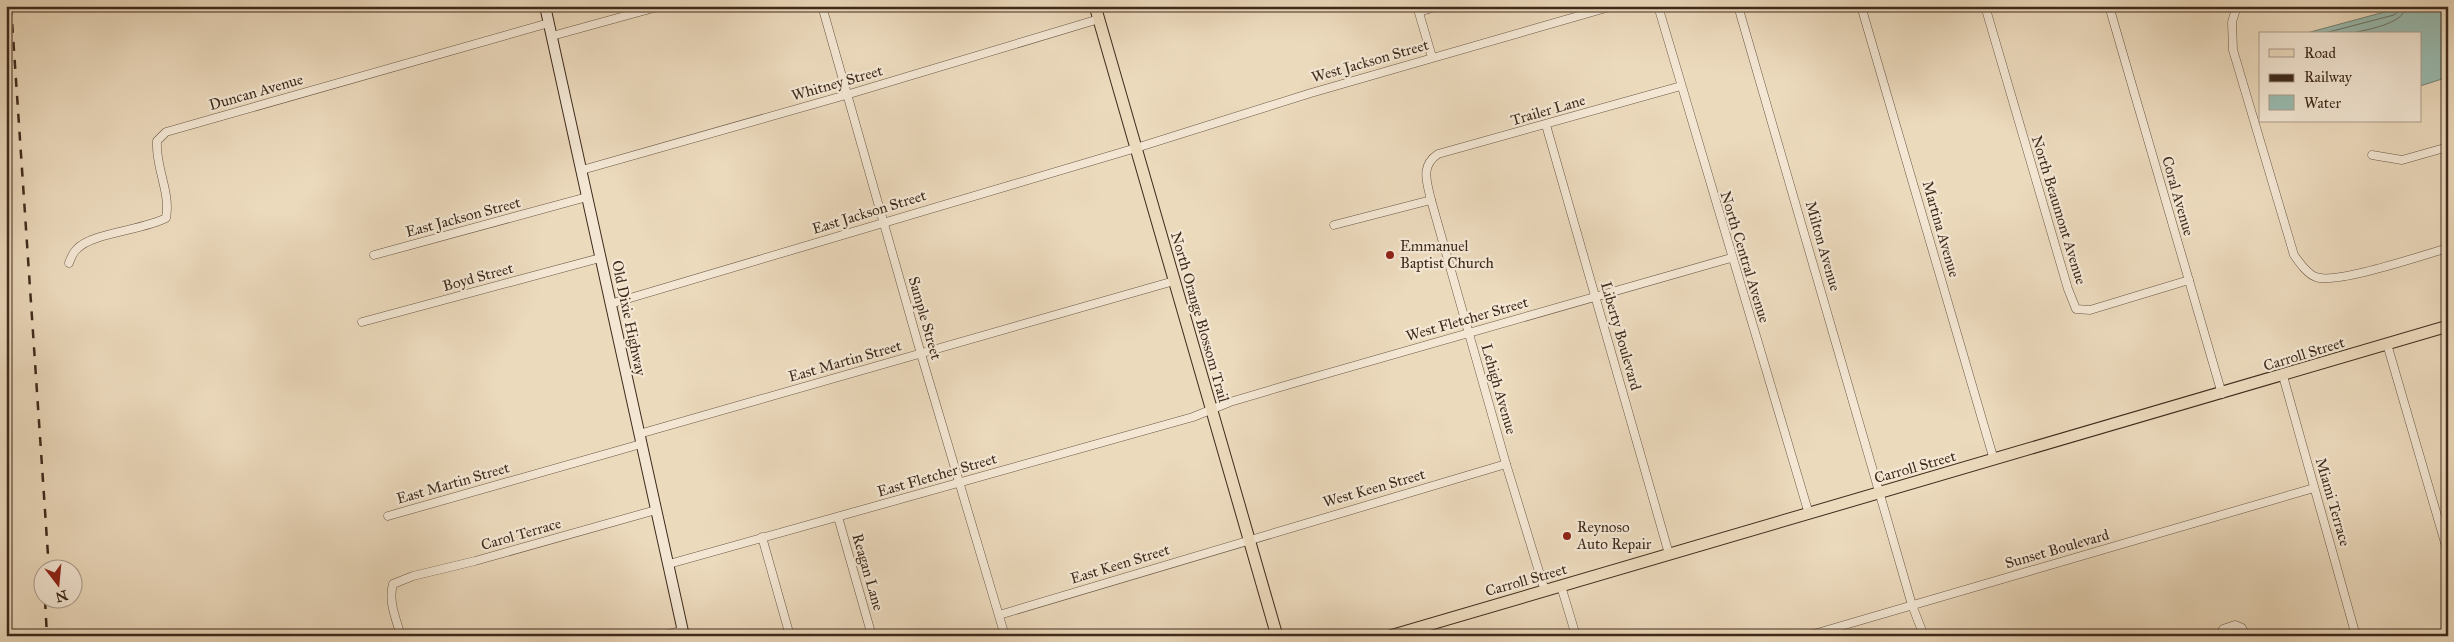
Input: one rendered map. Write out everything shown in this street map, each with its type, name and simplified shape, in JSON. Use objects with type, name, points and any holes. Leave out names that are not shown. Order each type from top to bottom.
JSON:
[{"type":"main road","name":"North Orange Blossom Trail","points":[[1095,6],[1277,636]]},
{"type":"main road","name":"Carroll Street","points":[[1390,636],[2222,394],[2448,326]]},
{"type":"street","name":"Old Dixie Highway","points":[[545,6],[684,633]]},
{"type":"street","points":[[552,36],[661,6]]},
{"type":"street","name":"Sample Street","points":[[822,6],[921,354],[1006,636]]},
{"type":"street","points":[[1432,57],[1418,9],[1438,6]]},
{"type":"street","name":"West Jackson Street","points":[[1136,148],[1432,57],[1613,6]]},
{"type":"street","name":"North Central Avenue","points":[[1658,6],[1731,258],[1809,514]]},
{"type":"street","name":"Milton Avenue","points":[[1738,6],[1912,605],[1924,636]]},
{"type":"street","name":"Martina Avenue","points":[[1861,6],[1994,460]]},
{"type":"street","name":"North Beaumont Avenue","points":[[1984,6],[2068,289],[2076,308],[2090,310],[2189,280]]},
{"type":"street","name":"Coral Avenue","points":[[2109,6],[2222,394]]},
{"type":"street","points":[[2237,6],[2232,22],[2232,37],[2236,60],[2294,255],[2302,266],[2316,277],[2346,277],[2448,248]]},
{"type":"street","name":"Whitney Street","points":[[582,170],[846,95],[1099,18]]},
{"type":"street","name":"Duncan Avenue","points":[[69,263],[77,248],[101,236],[154,224],[166,218],[169,205],[156,154],[157,141],[166,132],[549,23]]},
{"type":"street","name":"Trailer Lane","points":[[1427,166],[1438,154],[1681,86]]},
{"type":"street","name":"Liberty Boulevard","points":[[1546,125],[1669,554]]},
{"type":"street","points":[[2372,155],[2402,160],[2448,147]]},
{"type":"street","name":"East Jackson Street","points":[[610,304],[1136,148]]},
{"type":"street","name":"Lehigh Avenue","points":[[1427,166],[1425,175],[1431,200],[1544,591]]},
{"type":"street","name":"East Jackson Street","points":[[374,255],[587,197]]},
{"type":"street","points":[[1334,225],[1431,200]]},
{"type":"street","name":"Boyd Street","points":[[362,322],[600,258]]},
{"type":"street","name":"West Fletcher Street","points":[[1211,409],[1731,258]]},
{"type":"street","name":"East Martin Street","points":[[388,516],[921,354],[1174,281]]},
{"type":"street","points":[[2387,344],[2448,553]]},
{"type":"street","name":"Miami Terrace","points":[[2283,376],[2356,636]]},
{"type":"street","name":"East Fletcher Street","points":[[669,564],[1193,417],[1211,409]]},
{"type":"street","name":"West Keen Street","points":[[1249,540],[1506,464]]},
{"type":"street","name":"Sunset Boulevard","points":[[1807,636],[2314,488]]},
{"type":"street","name":"Carol Terrace","points":[[400,636],[390,593],[393,584],[414,576],[475,561],[656,510]]},
{"type":"street","name":"Reagan Lane","points":[[838,517],[872,636]]},
{"type":"street","points":[[762,537],[790,636]]},
{"type":"street","name":"East Keen Street","points":[[999,615],[1249,540]]},
{"type":"street","points":[[1561,586],[1576,636]]},
{"type":"street","points":[[2220,636],[2223,629],[2235,625],[2242,628],[2246,636]]},
{"type":"street","points":[[661,636],[684,633]]},
{"type":"water","points":[[2397,6],[2448,6],[2448,77],[2422,85],[2422,32],[2310,32],[2392,10]]},
{"type":"railway","points":[[11,6],[48,560]]},
{"type":"railway","points":[[46,610],[47,636]]},
{"type":"place","name":"Emmanuel Baptist Church","points":[[1390,255]]},
{"type":"place","name":"Reynoso Auto Repair","points":[[1567,536]]}]
